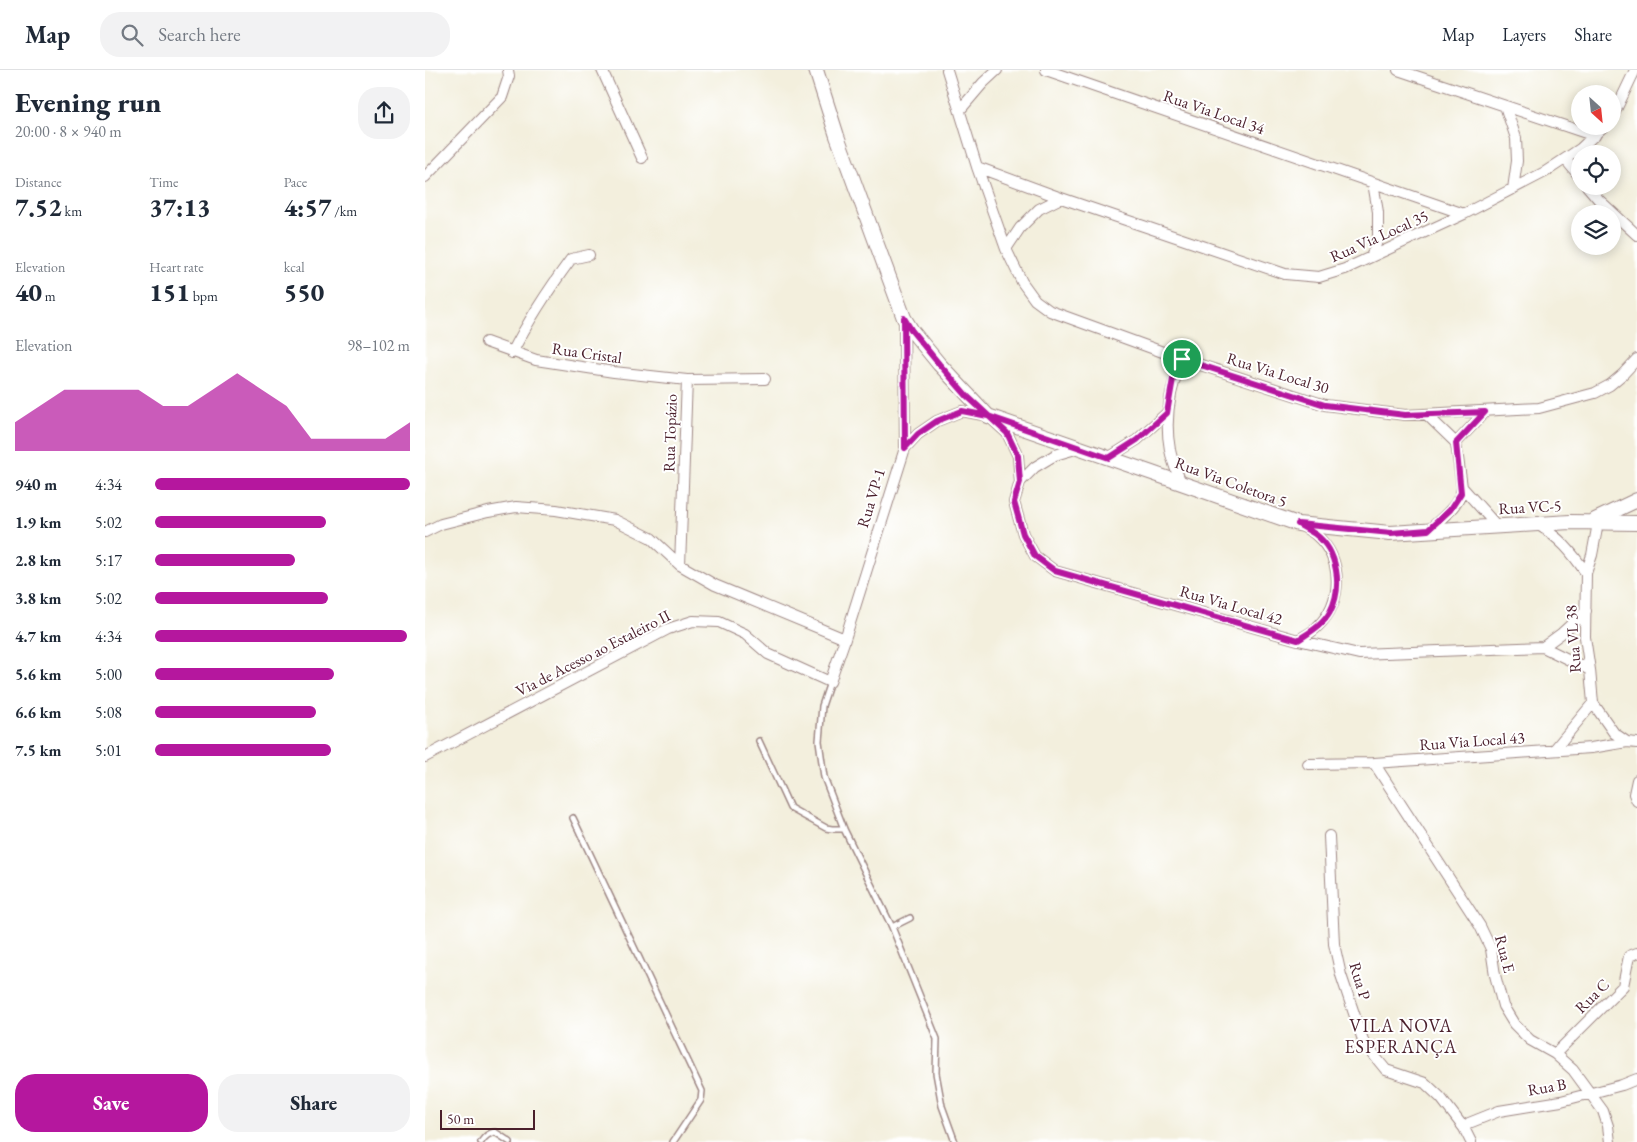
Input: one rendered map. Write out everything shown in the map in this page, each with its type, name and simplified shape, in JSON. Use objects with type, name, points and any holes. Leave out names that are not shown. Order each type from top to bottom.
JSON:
[{"type":"street","points":[[425,176],[502,97],[509,76],[508,70]]},
{"type":"street","points":[[603,70],[642,158]]},
{"type":"street","name":"Rua VP-1","points":[[815,70],[837,136],[904,318],[905,448],[830,682]]},
{"type":"street","name":"Rua Via Local 30","points":[[947,70],[977,167],[1006,249],[1022,282],[1035,300],[1050,311],[1182,359],[1325,405],[1405,415],[1539,408],[1595,393],[1616,379],[1637,358]]},
{"type":"street","points":[[960,110],[997,70]]},
{"type":"street","name":"Rua Via Local 34","points":[[1046,70],[1464,214]]},
{"type":"street","points":[[1398,70],[1595,136]]},
{"type":"street","points":[[1621,99],[1635,70]]},
{"type":"street","points":[[1505,106],[1516,138],[1517,161],[1513,189]]},
{"type":"street","name":"Rua Via Local 35","points":[[977,167],[1061,198],[1285,274],[1319,278],[1345,270],[1513,189],[1545,172],[1580,149],[1595,136]]},
{"type":"street","points":[[1565,159],[1571,166]]},
{"type":"street","points":[[1371,257],[1378,240],[1378,212],[1373,183]]},
{"type":"street","points":[[1595,195],[1637,235]]},
{"type":"street","points":[[1006,249],[1020,228],[1039,209],[1061,198]]},
{"type":"street","points":[[512,352],[544,296],[571,259],[589,255]]},
{"type":"street","name":"Rua Via Coletora 5","points":[[904,318],[912,331],[939,364],[988,416]]},
{"type":"street","name":"Rua Cristal","points":[[486,342],[536,360],[614,372],[687,380]]},
{"type":"street","points":[[1181,482],[1170,451],[1167,413],[1173,379],[1182,359]]},
{"type":"street","name":"Rua Topázio","points":[[680,565],[687,380],[765,379]]},
{"type":"street","name":"Rua Via Coletora 5","points":[[905,448],[918,434],[937,421],[962,411],[988,416],[1298,524],[1391,533],[1471,528]]},
{"type":"street","points":[[1456,443],[1485,412]]},
{"type":"street","points":[[1109,458],[1137,440],[1167,413]]},
{"type":"street","points":[[1427,415],[1456,443],[1461,487],[1461,493],[1450,510],[1428,530]]},
{"type":"street","points":[[988,416],[1007,433],[1018,456],[1020,482]]},
{"type":"street","points":[[1020,482],[1035,467],[1055,454],[1079,448]]},
{"type":"street","name":"Rua Via Local 42","points":[[1020,482],[1014,502],[1023,534],[1035,556],[1055,571],[1298,640],[1359,654],[1543,647],[1590,670]]},
{"type":"street","points":[[1461,487],[1497,526]]},
{"type":"street","name":"Rua VC-5","points":[[1596,520],[1637,500]]},
{"type":"street","points":[[1637,504],[1635,507],[1637,515]]},
{"type":"street","points":[[425,532],[441,524],[516,507],[556,510],[615,520],[651,538],[680,565],[715,585],[845,640]]},
{"type":"street","name":"Rua VC-5","points":[[1471,528],[1596,520],[1637,523]]},
{"type":"street","name":"Rua VL 38","points":[[1593,703],[1585,637],[1585,611],[1586,573],[1596,520]]},
{"type":"street","points":[[1298,524],[1316,535],[1330,551],[1337,571],[1337,592],[1330,612],[1316,629],[1298,640]]},
{"type":"street","points":[[1537,524],[1549,531],[1569,550],[1586,573]]},
{"type":"street","points":[[1543,647],[1562,633],[1585,611]]},
{"type":"street","name":"Via de Acesso ao Estaleiro II","points":[[425,757],[659,634],[693,621],[719,622],[745,634],[768,654],[830,682]]},
{"type":"street","points":[[1553,750],[1593,703],[1614,733],[1632,742]]},
{"type":"street","name":"Rua Via Local 43","points":[[1308,764],[1374,763],[1591,748],[1632,742]]},
{"type":"street","name":"Rua E","points":[[1374,763],[1481,926],[1491,949],[1503,1006],[1514,1024],[1530,1040],[1555,1054],[1573,1070],[1603,1111],[1608,1126],[1610,1142]]},
{"type":"street","points":[[1637,780],[1634,794],[1637,801]]},
{"type":"street","name":"Rua P","points":[[1329,836],[1334,944],[1341,975],[1364,1043],[1386,1070],[1425,1083],[1441,1098],[1471,1142]]},
{"type":"street","name":"Rua C","points":[[1555,1054],[1623,986],[1629,956],[1637,952]]},
{"type":"street","name":"Rua B","points":[[1463,1128],[1469,1123],[1499,1111],[1561,1101],[1622,1085],[1637,1079]]},
{"type":"lane","name":"Rua VP-1","points":[[830,682],[822,706],[819,741],[823,777],[844,829],[893,927],[937,1039],[935,1073],[941,1106],[955,1142]]},
{"type":"lane","points":[[759,741],[790,808],[826,828],[844,829]]},
{"type":"lane","points":[[573,818],[702,1091],[701,1100],[673,1142]]},
{"type":"lane","points":[[893,927],[910,918]]},
{"type":"lane","points":[[481,1142],[490,1133],[495,1132],[511,1142]]},
{"type":"district","name":"VILA NOVA ESPERANÇA","points":[[1401,1035]]},
{"type":"route","points":[[1182,359],[1173,379],[1167,413],[1137,440],[1129,443],[1109,458],[988,416],[962,411],[937,421],[918,434],[905,448],[904,318],[912,331],[967,396],[988,416],[1007,433],[1018,456],[1020,482],[1014,502],[1023,534],[1035,556],[1055,571],[1298,640],[1316,629],[1330,612],[1337,592],[1337,571],[1330,551],[1316,535],[1298,524],[1391,533],[1428,530],[1450,510],[1461,493],[1456,443],[1485,412],[1405,415],[1325,405],[1182,359]]}]
